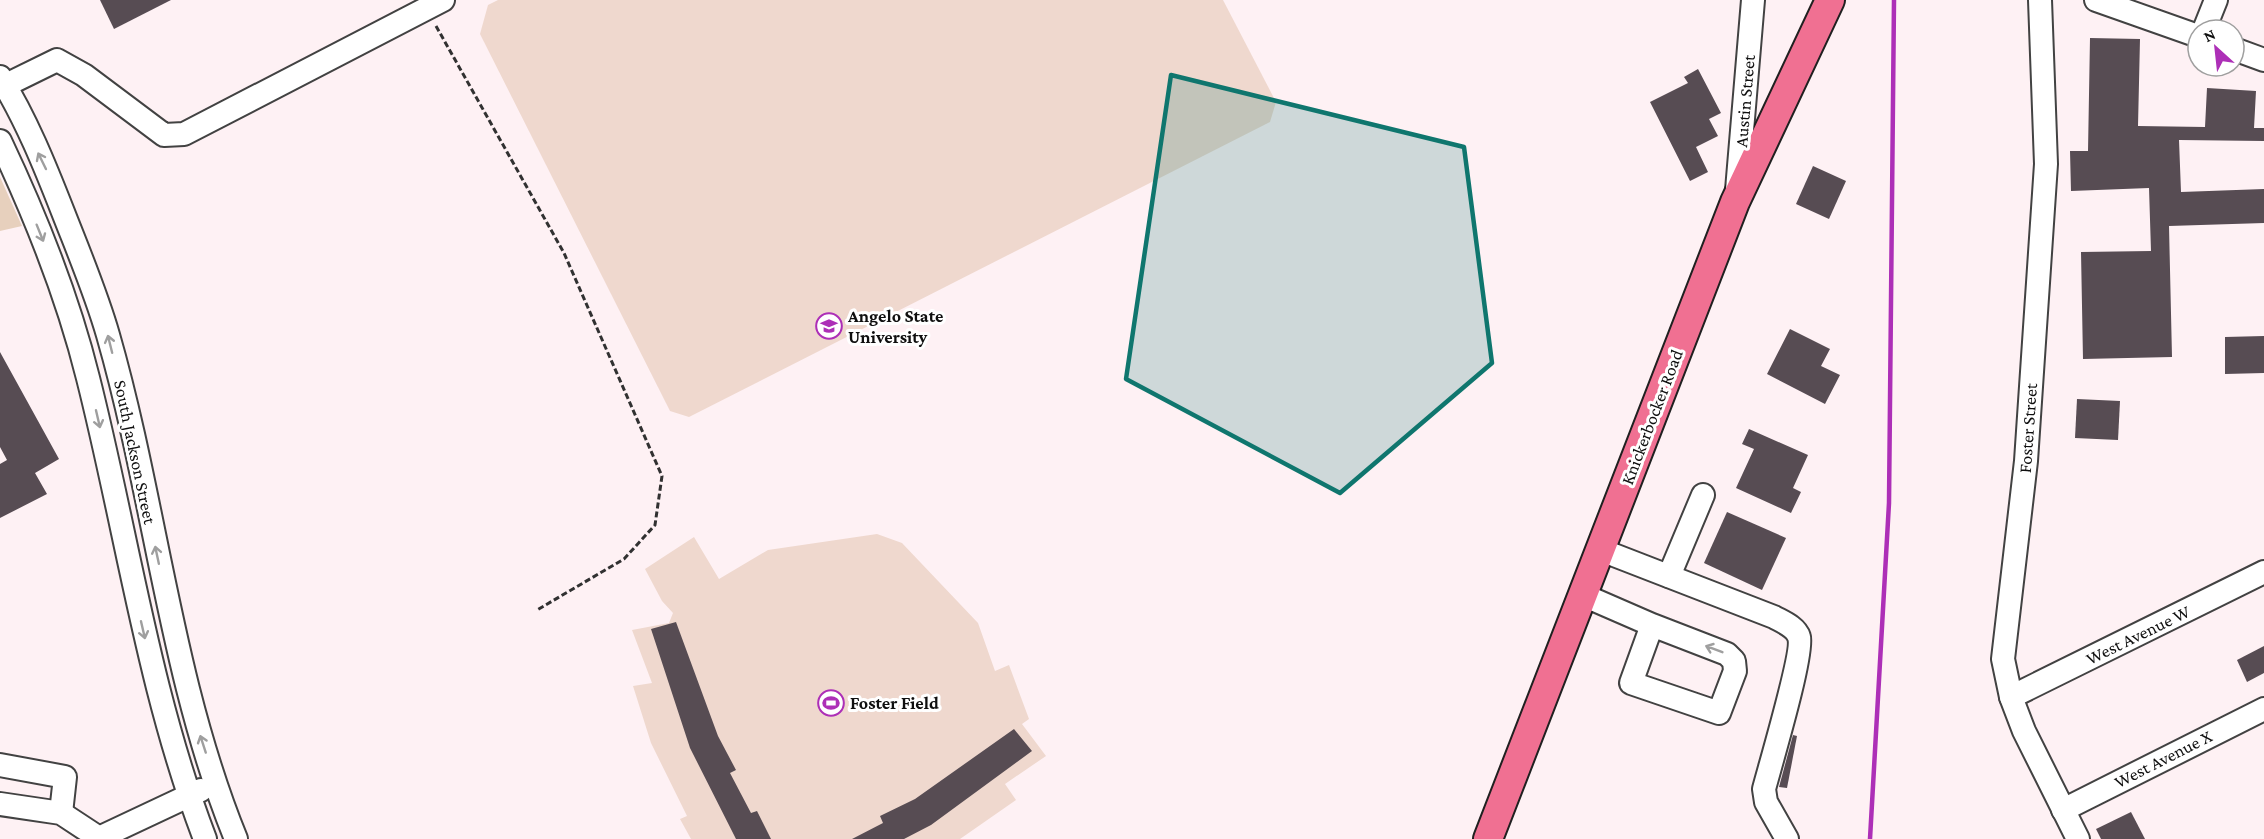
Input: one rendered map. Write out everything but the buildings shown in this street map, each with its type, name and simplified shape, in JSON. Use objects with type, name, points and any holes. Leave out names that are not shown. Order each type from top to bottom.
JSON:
[{"type":"main road","name":"Knickerbocker Road","points":[[1488,839],[1736,202],[1830,0]]},
{"type":"street","name":"Austin Street","points":[[1736,202],[1753,0]]},
{"type":"street","name":"Foster Street","points":[[2040,0],[2046,164],[2026,461],[2003,659],[2011,698],[2024,731],[2078,839]]},
{"type":"street","points":[[2096,0],[2186,32]]},
{"type":"street","points":[[2209,18],[2216,0]]},
{"type":"street","points":[[2,83],[57,60],[84,75],[164,135],[184,134],[435,4]]},
{"type":"street","points":[[2246,53],[2264,60]]},
{"type":"street","name":"South Jackson Street","points":[[2,83],[48,173],[107,334],[129,418],[171,621],[196,724],[236,839]]},
{"type":"street","name":"South Jackson Street","points":[[0,141],[21,185],[56,272],[88,376],[143,629],[169,734],[205,839]]},
{"type":"street","points":[[1669,576],[1703,495]]},
{"type":"street","points":[[1601,550],[1774,617],[1793,628],[1799,636],[1800,645],[1794,676],[1764,789],[1766,802],[1787,839]]},
{"type":"street","name":"West Avenue W","points":[[2011,698],[2264,572]]},
{"type":"street","points":[[1583,596],[1727,654],[1734,661],[1735,672],[1719,713],[1630,682],[1652,625]]},
{"type":"street","name":"West Avenue X","points":[[2063,810],[2264,709]]},
{"type":"street","points":[[0,765],[65,777],[61,813]]},
{"type":"street","points":[[0,804],[61,813],[99,839],[124,833],[215,782]]},
{"type":"path","points":[[435,4],[564,253],[662,476],[655,525],[624,559],[537,610]]},
{"type":"highlighted area","points":[[1171,75],[1464,147],[1492,363],[1340,493],[1126,379]]},
{"type":"shaded area","points":[[498,0],[1223,0],[1276,102],[1270,122],[689,417],[670,411],[480,34],[488,5]]},
{"type":"shaded area","points":[[0,177],[22,226],[0,231]]},
{"type":"shaded area","name":"Foster Field","points":[[877,534],[902,543],[978,623],[995,671],[1009,665],[1029,719],[1022,724],[1046,756],[1005,784],[1016,800],[960,839],[691,839],[680,819],[687,816],[651,743],[633,686],[652,683],[632,630],[669,623],[673,613],[662,601],[645,569],[694,537],[719,579],[768,550]]},
{"type":"railway","points":[[1870,839],[1889,503],[1894,0]]},
{"type":"place","name":"Angelo State University","points":[[829,326]]},
{"type":"place","name":"Foster Field","points":[[831,703]]}]
